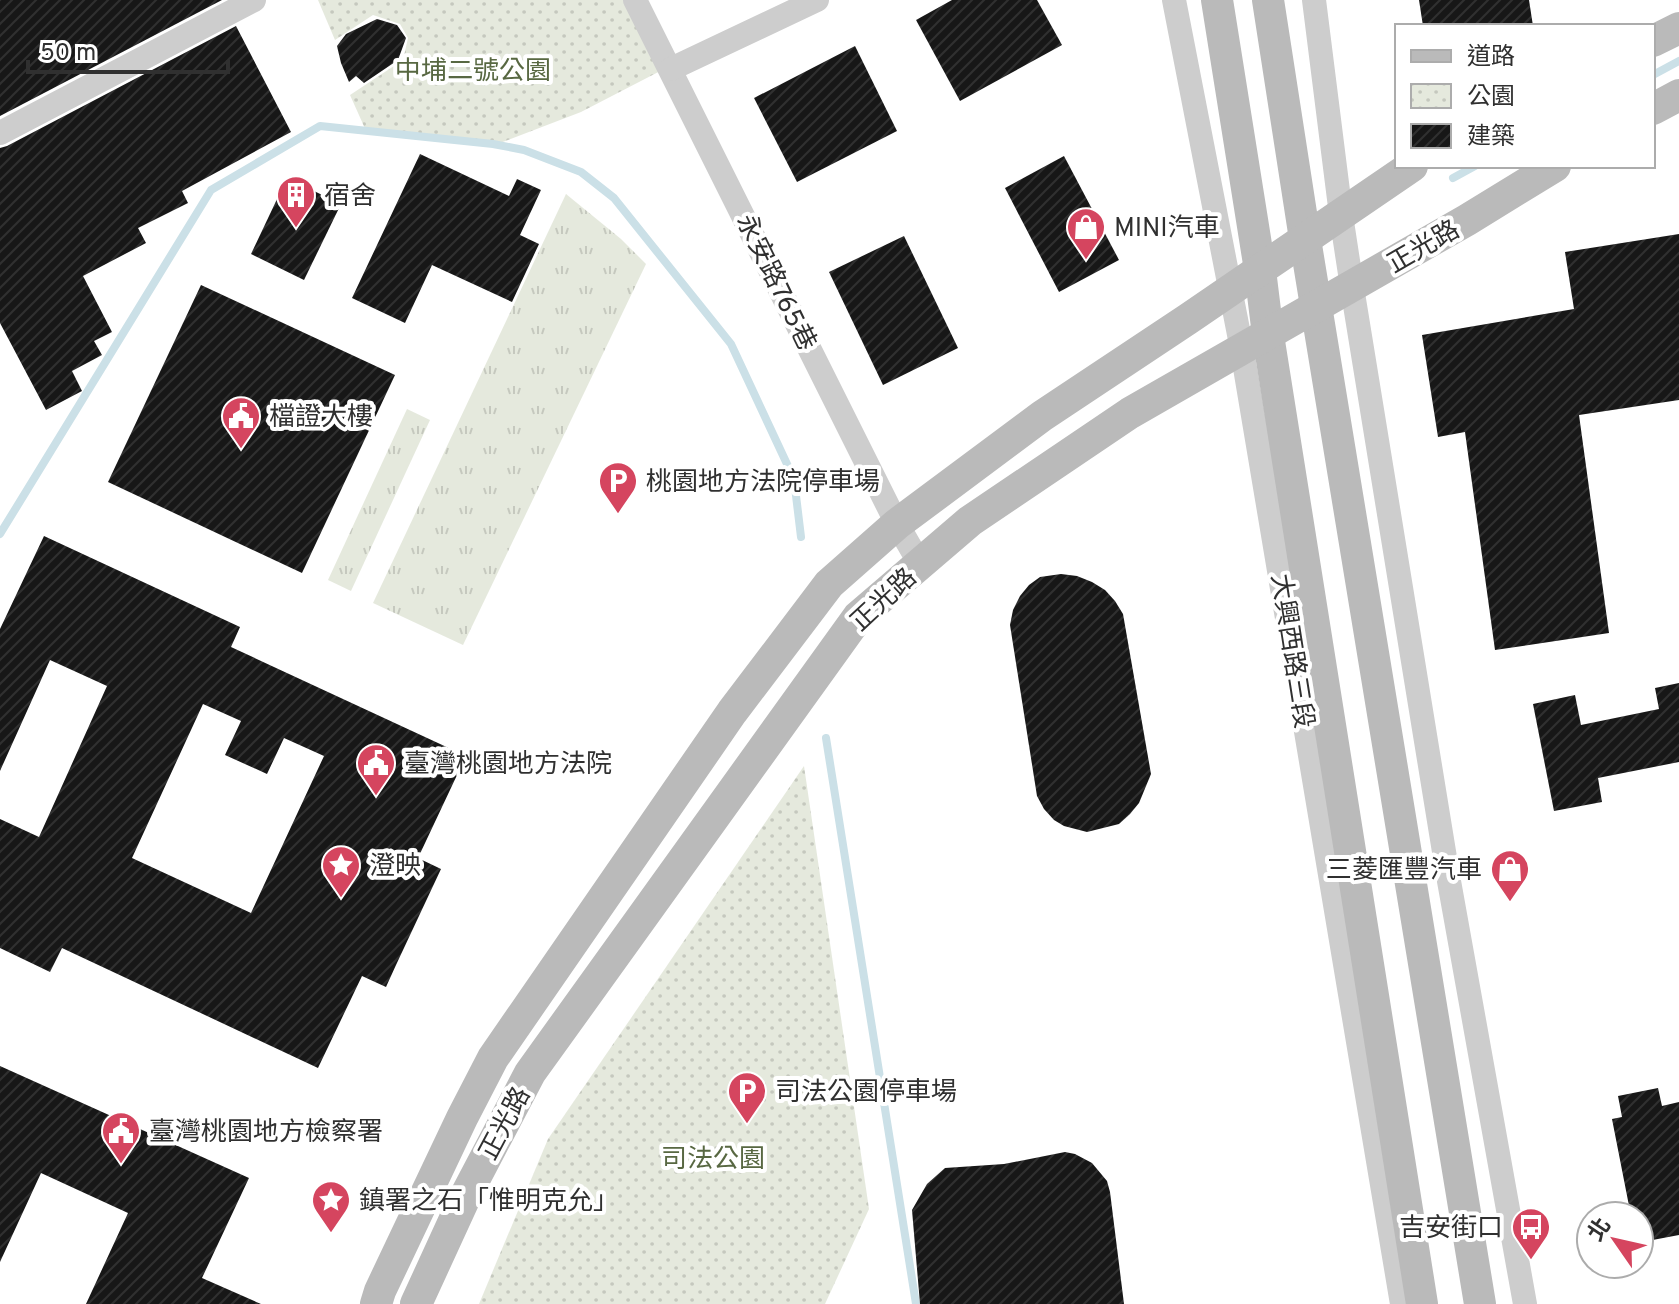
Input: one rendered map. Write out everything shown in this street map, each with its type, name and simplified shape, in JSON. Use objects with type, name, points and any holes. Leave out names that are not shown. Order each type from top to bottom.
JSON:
[{"type":"street","points":[[0,133],[254,0]]},
{"type":"street","name":"永安路765巷","points":[[635,0],[897,524],[920,564]]},
{"type":"street","points":[[671,69],[817,0]]},
{"type":"street","name":"大興西路三段","points":[[1174,0],[1231,290],[1255,343],[1422,1304]]},
{"type":"street","name":"大興西路三段","points":[[1217,0],[1260,270],[1255,343],[1402,1304]]},
{"type":"street","points":[[1268,0],[1480,1304]]},
{"type":"street","points":[[1314,0],[1352,287],[1447,870],[1525,1304]]},
{"type":"street","points":[[1655,40],[1679,28]]},
{"type":"street","points":[[1655,108],[1679,95]]},
{"type":"street","name":"正光路","points":[[376,1304],[424,1197],[493,1058],[732,712],[829,584],[897,524],[1042,416],[1409,168]]},
{"type":"street","name":"正光路","points":[[416,1304],[458,1212],[539,1061],[858,617],[970,521],[1118,421],[1552,168]]},
{"type":"street","points":[[424,1197],[458,1212]]},
{"type":"green space","name":"中埔二號公園","points":[[318,0],[633,0],[668,67],[581,112],[500,143],[367,133],[350,95],[403,60],[408,38],[400,24],[373,15],[335,40]]},
{"type":"green space","points":[[566,194],[646,264],[463,645],[373,603]]},
{"type":"green space","points":[[407,409],[430,420],[351,591],[328,580]]},
{"type":"green space","name":"司法公園","points":[[804,766],[869,1209],[825,1304],[479,1304],[548,1139]]},
{"type":"building","points":[[0,0],[222,0],[0,116]]},
{"type":"building","points":[[952,0],[1037,0],[1062,45],[960,101],[916,20]]},
{"type":"building","points":[[1419,0],[1529,0],[1533,24],[1423,24]]},
{"type":"building","points":[[377,19],[397,25],[406,38],[398,60],[364,83],[356,76],[349,82],[337,46],[346,34]]},
{"type":"building","points":[[236,26],[291,132],[182,191],[188,203],[138,228],[146,243],[83,276],[112,332],[94,341],[102,355],[72,371],[82,391],[46,410],[0,323],[0,148]]},
{"type":"building","points":[[855,46],[897,131],[797,182],[754,98]]},
{"type":"building","points":[[420,154],[509,196],[517,179],[541,190],[520,235],[539,244],[512,302],[432,265],[405,323],[352,298]]},
{"type":"building","points":[[1064,156],[1119,260],[1059,292],[1005,188]]},
{"type":"building","name":"宿舍","points":[[287,178],[341,204],[304,280],[251,254]]},
{"type":"building","points":[[1679,234],[1679,400],[1579,415],[1609,633],[1495,650],[1465,432],[1438,437],[1422,335],[1574,309],[1565,252]]},
{"type":"building","points":[[904,236],[958,348],[883,385],[829,272]]},
{"type":"building","name":"檔證大樓","points":[[201,285],[395,375],[302,573],[108,482]]},
{"type":"building","name":"臺灣桃園地方法院","points":[[44,536],[240,627],[231,647],[466,756],[418,858],[441,869],[386,987],[362,976],[318,1068],[62,948],[50,972],[0,948],[0,819],[39,837],[107,686],[50,660],[0,771],[0,629]],"holes":[[[203,704],[241,721],[225,755],[267,774],[284,738],[324,756],[251,913],[132,858]]]},
{"type":"building","points":[[1061,574],[1077,576],[1105,590],[1123,614],[1151,774],[1139,803],[1119,824],[1087,832],[1054,820],[1037,796],[1010,625],[1013,610],[1029,585],[1040,577]]},
{"type":"building","points":[[1679,683],[1679,762],[1598,778],[1602,802],[1554,811],[1533,704],[1575,695],[1581,725],[1659,709],[1655,688]]},
{"type":"building","points":[[0,1066],[249,1178],[202,1278],[261,1304],[86,1304],[128,1213],[41,1173],[0,1262]]},
{"type":"building","points":[[1658,1088],[1662,1106],[1679,1102],[1679,1235],[1655,1240],[1655,1200],[1628,1200],[1612,1119],[1622,1117],[1618,1096]]},
{"type":"building","points":[[1065,1152],[1092,1163],[1107,1181],[1124,1304],[920,1304],[912,1210],[927,1184],[945,1168],[1004,1164]]},
{"type":"waterway","points":[[1655,74],[1679,61]]},
{"type":"waterway","points":[[0,534],[211,190],[320,126],[524,150],[581,172],[614,198],[731,344],[794,479],[801,537]]},
{"type":"waterway","points":[[1453,178],[1471,168]]},
{"type":"waterway","points":[[826,738],[916,1304]]},
{"type":"place","name":"宿舍","points":[[296,229]]},
{"type":"place","name":"MINI汽車","points":[[1086,261]]},
{"type":"place","name":"檔證大樓","points":[[241,450]]},
{"type":"place","name":"桃園地方法院停車場","points":[[618,515]]},
{"type":"place","name":"臺灣桃園地方法院","points":[[376,797]]},
{"type":"place","name":"澄映","points":[[341,899]]},
{"type":"place","name":"三菱匯豐汽車","points":[[1510,903]]},
{"type":"place","name":"司法公園停車場","points":[[747,1125]]},
{"type":"place","name":"臺灣桃園地方檢察署","points":[[121,1165]]},
{"type":"place","name":"鎮署之石「惟明克允」","points":[[331,1234]]},
{"type":"place","name":"吉安街口","points":[[1531,1261]]}]
